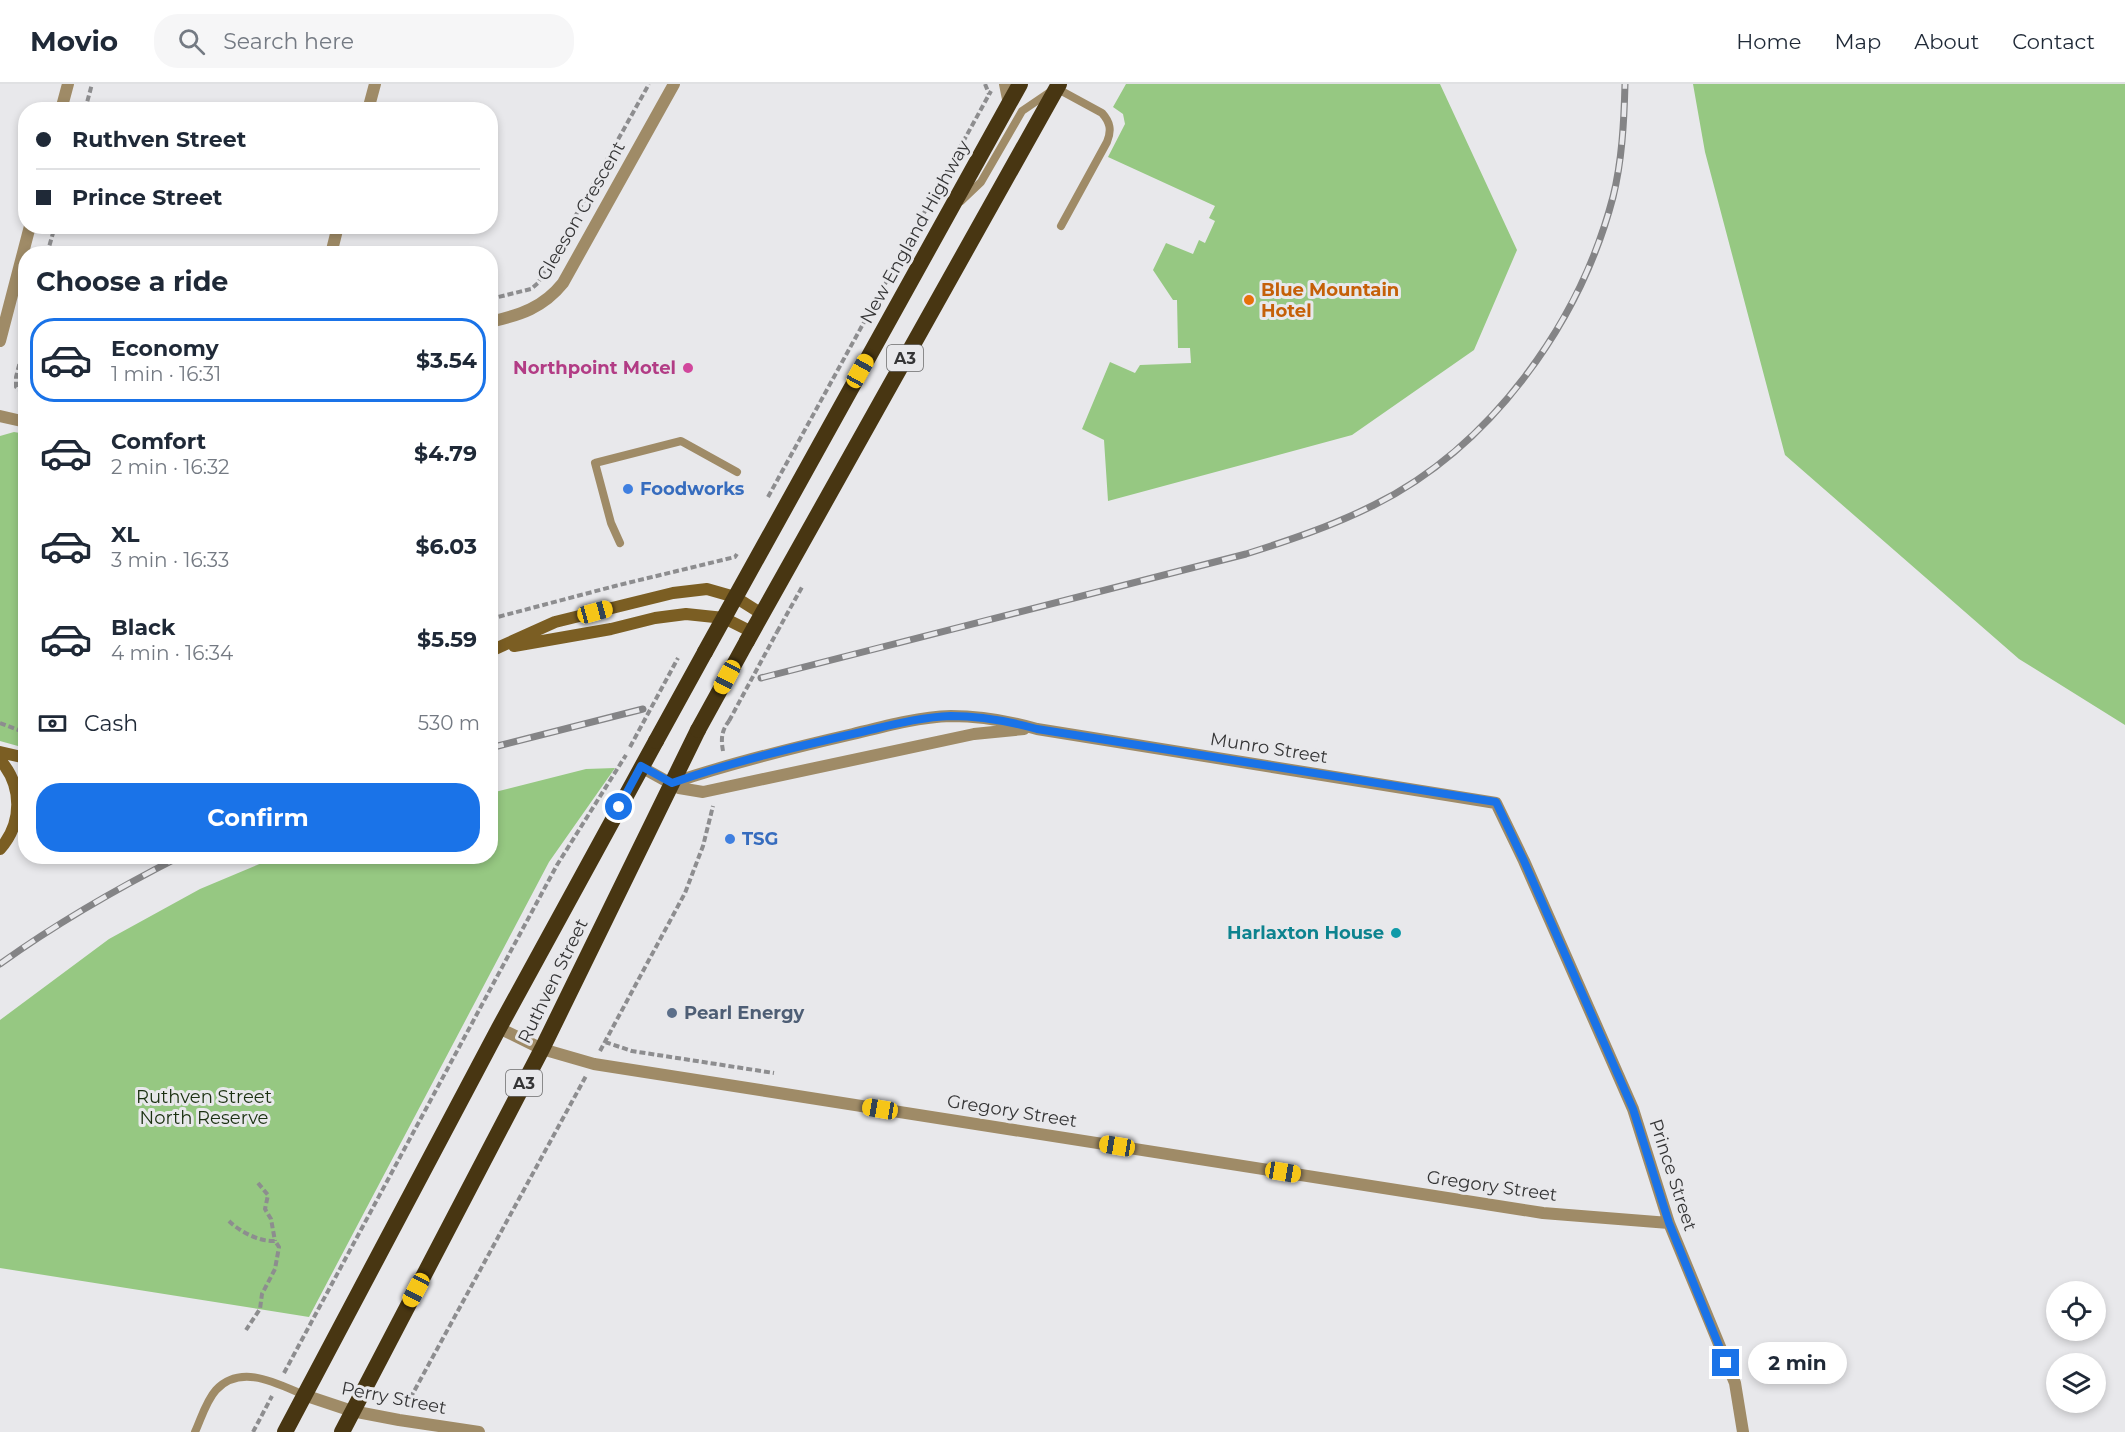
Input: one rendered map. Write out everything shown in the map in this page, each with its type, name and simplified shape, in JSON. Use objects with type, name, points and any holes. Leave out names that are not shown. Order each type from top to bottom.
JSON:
[{"type":"highway","name":"New England Highway","points":[[705,652],[1020,84]]},
{"type":"highway","name":"A3","points":[[749,637],[1057,85]]},
{"type":"highway","name":"Ruthven Street","points":[[342,1432],[542,1048],[698,730],[749,637]]},
{"type":"highway","name":"Ruthven Street","points":[[285,1432],[499,1028],[705,652]]},
{"type":"main road","points":[[498,648],[555,622],[663,595],[707,589],[735,597],[762,614]]},
{"type":"main road","points":[[498,649],[611,629],[667,616],[702,615],[724,618],[749,637]]},
{"type":"main road","points":[[0,752],[18,756]]},
{"type":"main road","points":[[0,760],[8,770],[16,791],[17,813],[14,827]]},
{"type":"main road","points":[[0,849],[18,821]]},
{"type":"street","points":[[63,102],[68,84]]},
{"type":"street","points":[[370,102],[375,84]]},
{"type":"street","name":"Gleeson Crescent","points":[[498,320],[536,308],[563,284],[675,84]]},
{"type":"street","points":[[1000,84],[1009,104]]},
{"type":"street","points":[[0,341],[18,272]]},
{"type":"street","points":[[0,416],[18,420]]},
{"type":"street","name":"Munro Street","points":[[672,783],[800,746],[927,718],[950,716],[994,718],[1037,729],[1496,802]]},
{"type":"street","name":"Munro Street","points":[[641,766],[672,783],[695,792],[716,790],[974,734],[1037,729]]},
{"type":"street","name":"Prince Street","points":[[1496,802],[1633,1109],[1669,1223],[1735,1383],[1743,1432]]},
{"type":"street","name":"Gregory Street","points":[[499,1028],[542,1048],[594,1064],[1544,1213],[1669,1223]]},
{"type":"street","name":"Perry Street","points":[[304,1395],[352,1411],[479,1432]]},
{"type":"lane","points":[[946,216],[981,182],[1022,111],[1057,85],[1102,113],[1110,127],[1107,142],[1060,226]]},
{"type":"lane","points":[[620,543],[611,523],[595,463],[681,441],[737,472]]},
{"type":"lane","points":[[195,1432],[216,1390],[228,1381],[255,1377],[304,1395]]},
{"type":"path","points":[[87,102],[92,84]]},
{"type":"path","points":[[498,298],[531,289],[538,283],[649,84]]},
{"type":"path","points":[[985,84],[990,94]]},
{"type":"path","points":[[764,504],[990,94],[1000,84]]},
{"type":"path","points":[[18,369],[16,377],[18,389]]},
{"type":"path","points":[[498,617],[735,557]]},
{"type":"path","points":[[720,768],[724,750],[723,729],[802,587]]},
{"type":"path","points":[[253,1432],[557,865],[630,747],[678,658]]},
{"type":"path","points":[[0,723],[18,730]]},
{"type":"path","points":[[399,1420],[685,893],[703,846],[716,790]]},
{"type":"path","points":[[605,1042],[632,1052],[774,1073]]},
{"type":"path","points":[[246,1330],[260,1309],[262,1294],[275,1269],[279,1252],[271,1220],[265,1209],[268,1195],[258,1183]]},
{"type":"path","points":[[229,1221],[257,1238],[275,1241]]},
{"type":"green space","name":"Blue Mountain Hotel","points":[[1126,84],[1440,84],[1517,250],[1474,350],[1352,435],[1108,501],[1104,440],[1082,429],[1110,362],[1135,373],[1140,365],[1191,363],[1190,348],[1178,348],[1177,300],[1173,300],[1153,270],[1166,243],[1193,254],[1199,240],[1205,243],[1215,221],[1209,218],[1215,206],[1108,157],[1125,124],[1123,114],[1113,107]]},
{"type":"green space","points":[[1693,84],[2125,84],[2125,725],[2019,659],[1785,455],[1705,152]]},
{"type":"green space","points":[[18,433],[18,746],[0,741],[0,436]]},
{"type":"green space","name":"Ruthven Street North Reserve","points":[[615,768],[549,862],[309,1317],[0,1268],[0,1020],[109,939],[200,889],[259,864],[498,864],[498,791],[586,769]]},
{"type":"railway","points":[[761,678],[1246,554],[1342,520],[1374,505],[1417,480],[1456,450],[1492,415],[1525,376],[1554,335],[1578,290],[1598,244],[1613,197],[1619,170],[1625,84]]},
{"type":"railway","points":[[498,746],[643,709]]},
{"type":"railway","points":[[0,964],[43,934],[166,864]]},
{"type":"place","name":"Blue Mountain Hotel","points":[[1249,300]]},
{"type":"place","name":"Northpoint Motel","points":[[688,368]]},
{"type":"place","name":"Foodworks","points":[[628,489]]},
{"type":"place","name":"TSG","points":[[730,839]]},
{"type":"place","name":"Harlaxton House","points":[[1396,933]]},
{"type":"place","name":"Pearl Energy","points":[[672,1013]]},
{"type":"route","points":[[619,807],[641,766],[672,783],[710,770],[800,746],[905,721],[950,716],[994,718],[1037,729],[1496,802],[1633,1109],[1669,1223],[1726,1363]]}]
